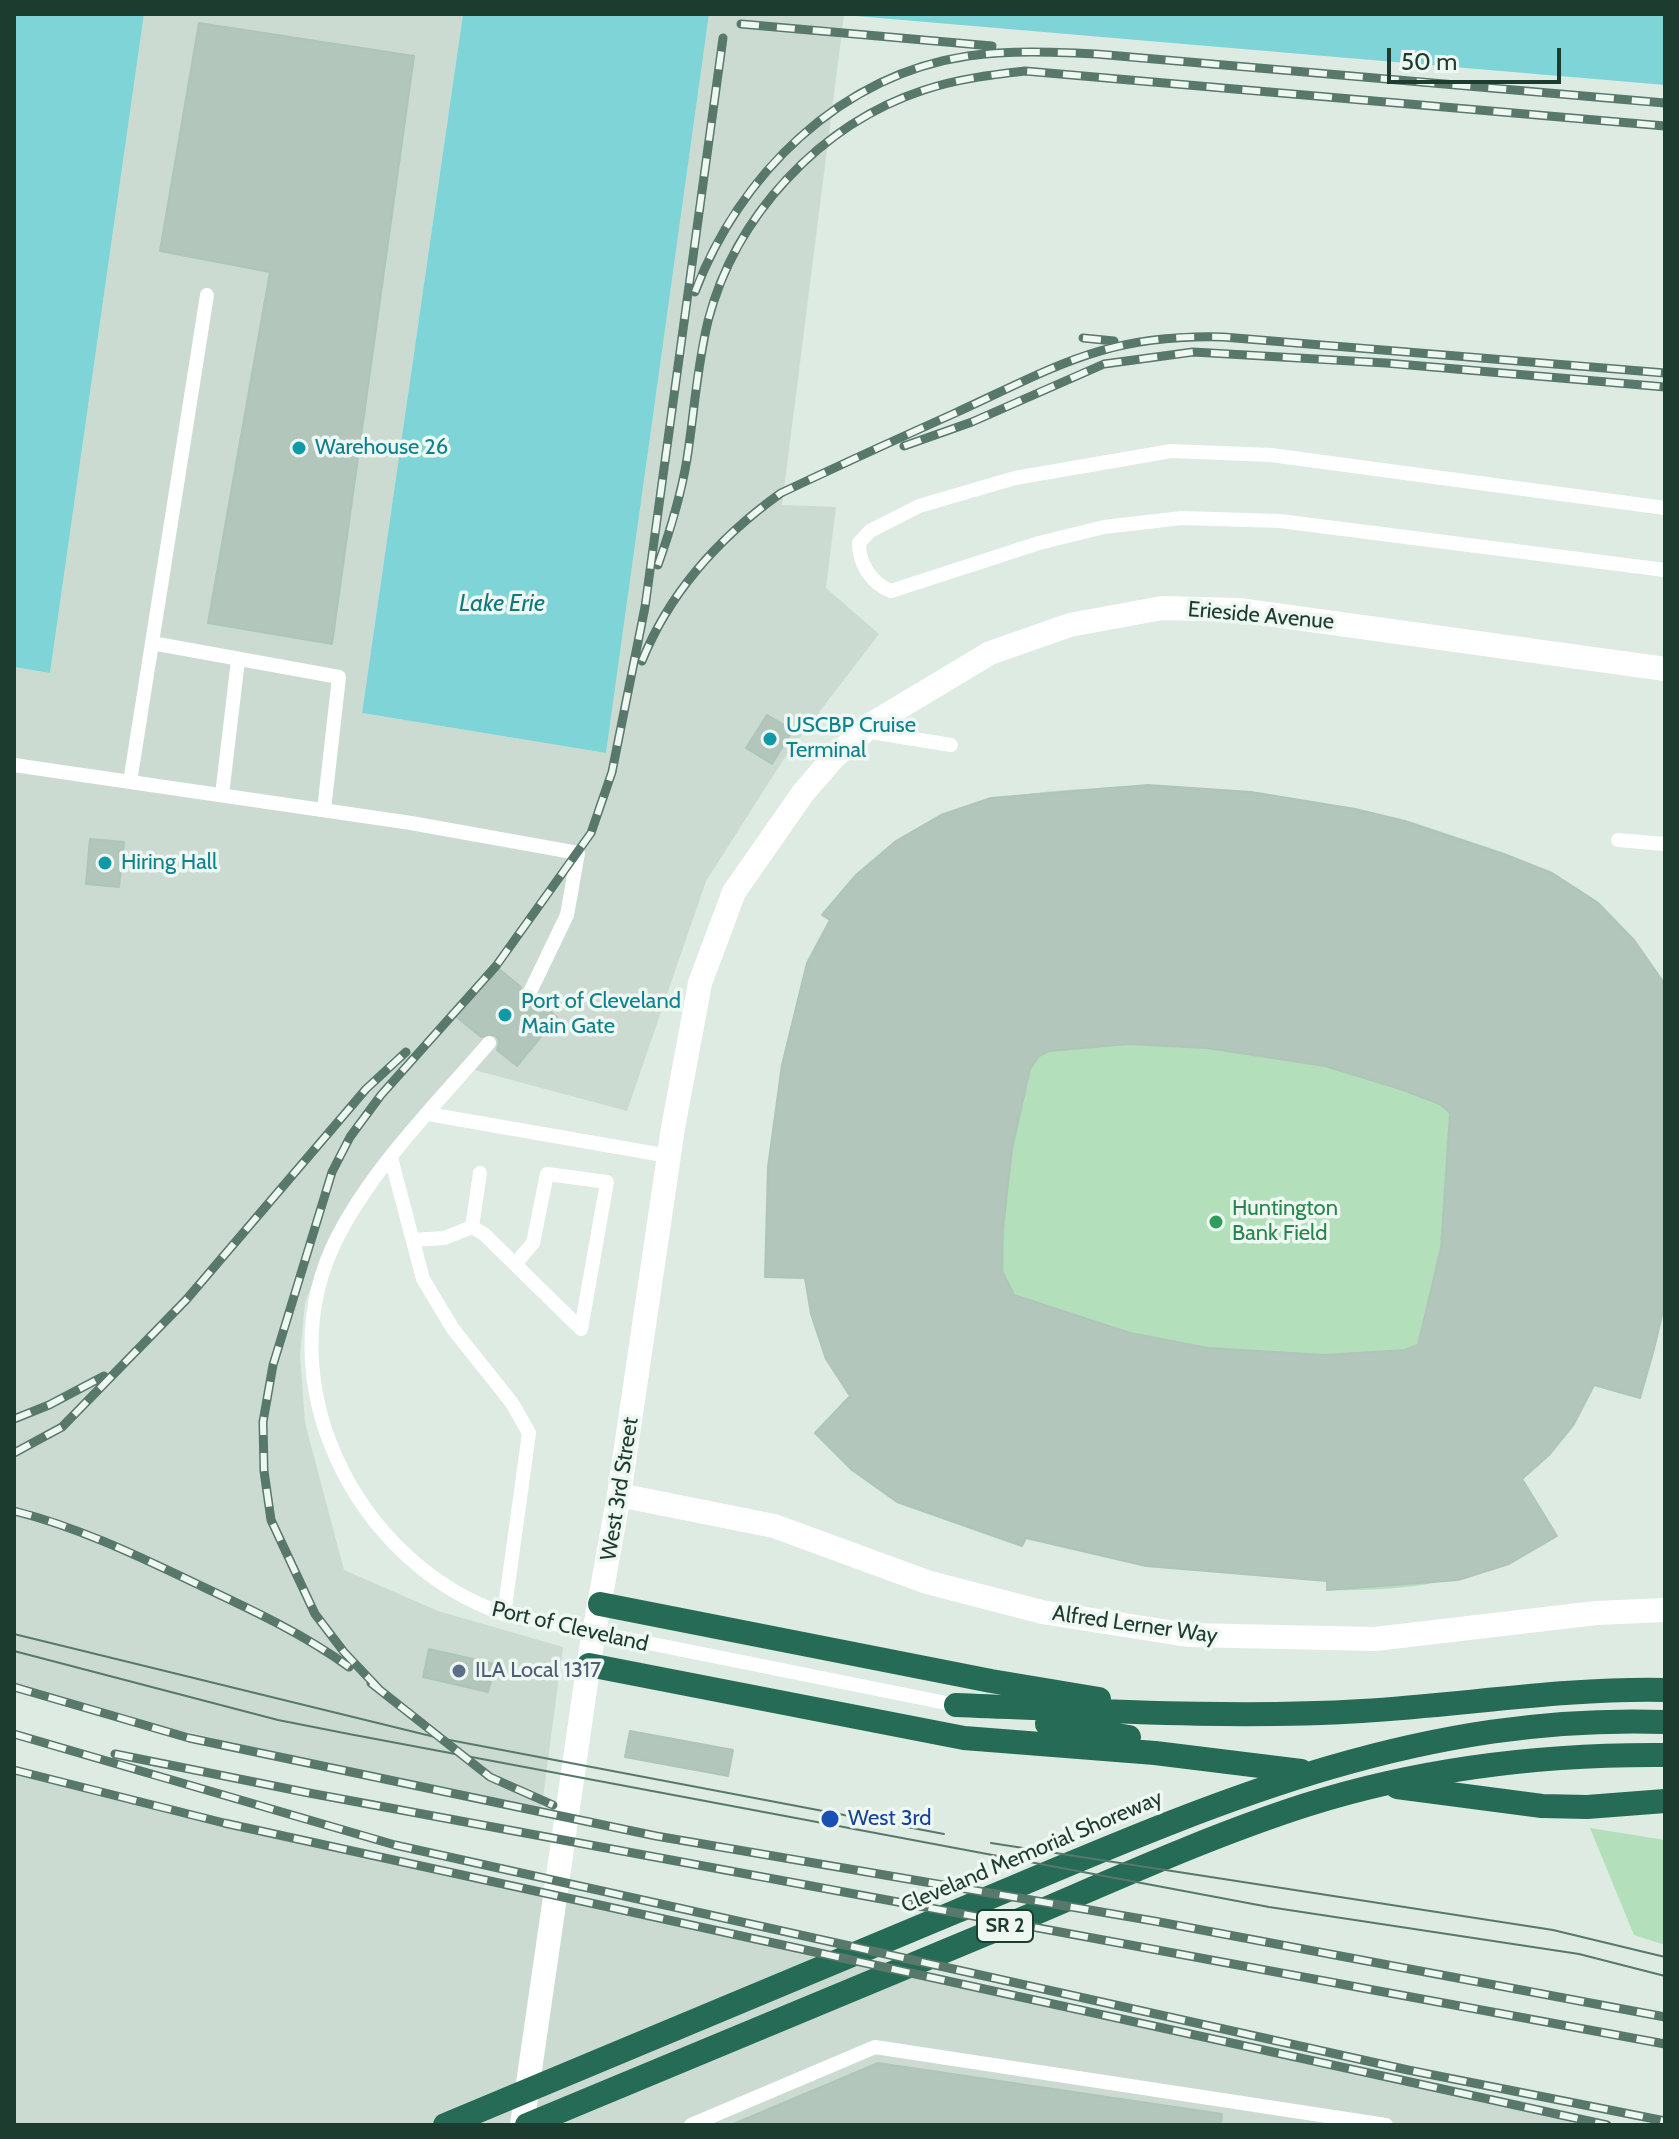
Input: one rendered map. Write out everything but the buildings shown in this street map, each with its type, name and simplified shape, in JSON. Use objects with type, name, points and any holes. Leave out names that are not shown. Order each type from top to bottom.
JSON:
[{"type":"highway","points":[[599,1608],[991,1681],[1209,1712]]},
{"type":"highway","points":[[590,1660],[964,1738],[1245,1762],[1542,1806],[1587,1807],[1665,1801]]},
{"type":"highway","points":[[956,1705],[1089,1713],[1364,1711],[1556,1692],[1665,1690]]},
{"type":"highway","points":[[956,1705],[1157,1741],[1245,1762]]},
{"type":"highway","name":"Cleveland Memorial Shoreway","points":[[445,2125],[1216,1804],[1297,1775],[1369,1755],[1489,1733],[1580,1724],[1665,1722]]},
{"type":"highway","name":"SR 2","points":[[524,2125],[1242,1828],[1360,1790],[1495,1764],[1571,1756],[1665,1755]]},
{"type":"street","name":"Erieside Avenue","points":[[752,863],[803,793],[865,731],[933,685],[990,653],[1070,625],[1162,608],[1239,610],[1665,669]]},
{"type":"street","name":"West 3rd Street","points":[[524,2125],[590,1660],[619,1495],[669,1156],[700,983],[734,892],[752,863]]},
{"type":"street","name":"Alfred Lerner Way","points":[[619,1495],[774,1526],[927,1582],[1042,1612],[1188,1635],[1319,1641],[1375,1639],[1596,1613],[1665,1610]]},
{"type":"lane","points":[[130,782],[207,295]]},
{"type":"lane","points":[[1665,508],[1271,455],[1171,451],[1015,478],[919,506],[870,531],[859,543],[859,559],[878,586],[891,591],[1039,543],[1104,527],[1182,518],[1280,521],[1665,570]]},
{"type":"lane","points":[[152,643],[339,677],[324,810]]},
{"type":"lane","points":[[222,795],[238,660]]},
{"type":"lane","points":[[865,731],[951,745]]},
{"type":"lane","points":[[14,765],[324,810],[578,853],[567,915],[529,994]]},
{"type":"lane","points":[[1618,840],[1665,844]]},
{"type":"lane","name":"Port of Cleveland","points":[[489,1043],[391,1158],[339,1235],[315,1305],[312,1373],[318,1404],[337,1462],[377,1527],[439,1584],[504,1614],[956,1705]]},
{"type":"lane","points":[[428,1114],[669,1156]]},
{"type":"lane","points":[[391,1158],[423,1279],[453,1329],[512,1403],[529,1433],[504,1614]]},
{"type":"lane","points":[[472,1227],[480,1173]]},
{"type":"lane","points":[[472,1227],[484,1234],[581,1329],[607,1182],[547,1174],[533,1243],[515,1264]]},
{"type":"lane","points":[[413,1240],[444,1238],[472,1227]]},
{"type":"lane","points":[[691,2125],[875,2047],[1386,2125]]},
{"type":"shaded area","points":[[144,14],[463,14],[362,713],[606,753],[709,14],[844,15],[782,505],[836,507],[826,588],[879,634],[787,754],[706,881],[627,1111],[467,1068],[331,1237],[305,1303],[300,1355],[305,1423],[344,1570],[438,1611],[563,1647],[541,1812],[72,1706],[14,1687],[14,667],[50,673]]},
{"type":"shaded area","points":[[14,1770],[224,1823],[1607,2125],[14,2125]]},
{"type":"green space","name":"Huntington Bank Field","points":[[1148,785],[1250,793],[1351,809],[1401,820],[1497,853],[1598,904],[1625,931],[1664,983],[1665,1302],[1640,1398],[1594,1385],[1563,1436],[1522,1479],[1557,1536],[1530,1551],[1502,1564],[1446,1581],[1388,1589],[1327,1590],[1326,1581],[1146,1566],[1026,1538],[1022,1546],[897,1502],[852,1470],[815,1433],[850,1395],[820,1340],[805,1278],[765,1277],[768,1167],[782,1065],[807,963],[830,920],[822,915],[860,874],[896,844],[931,822],[967,807],[1047,792]]},
{"type":"green space","points":[[1590,1828],[1665,1840],[1665,1945],[1634,1935]]},
{"type":"water","points":[[14,14],[144,14],[50,673],[14,667]]},
{"type":"water","name":"Lake Erie","points":[[463,14],[709,14],[606,753],[362,713]]},
{"type":"water","points":[[836,14],[1665,14],[1665,85],[844,15]]},
{"type":"tram line","points":[[14,1634],[439,1738],[944,1834]]},
{"type":"tram line","points":[[14,1651],[278,1720],[349,1734],[1269,1907],[1579,1954],[1665,1976]]},
{"type":"tram line","points":[[991,1843],[1553,1930],[1665,1957]]},
{"type":"railway","points":[[741,24],[992,46]]},
{"type":"railway","points":[[379,1689],[344,1652],[315,1614],[271,1520],[264,1471],[263,1422],[273,1365],[332,1172],[350,1137],[381,1095],[496,966],[591,833],[612,772],[645,607],[723,38]]},
{"type":"railway","points":[[695,292],[714,249],[738,208],[767,171],[800,137],[837,108],[878,84],[921,67],[968,56],[1016,52],[1096,54],[1665,103]]},
{"type":"railway","points":[[658,565],[685,472],[708,321],[721,282],[739,245],[787,179],[817,150],[886,105],[949,83],[1025,71],[1665,126]]},
{"type":"railway","points":[[642,661],[682,588],[718,547],[781,493],[1052,368],[1112,348],[1145,341],[1223,337],[1665,373]]},
{"type":"railway","points":[[1083,338],[1114,341]]},
{"type":"railway","points":[[904,446],[972,422],[1104,364],[1193,352],[1386,363],[1665,387]]},
{"type":"railway","points":[[14,1453],[62,1427],[186,1300],[366,1089],[406,1052]]},
{"type":"railway","points":[[14,1419],[49,1405],[104,1376]]},
{"type":"railway","points":[[14,1511],[84,1534],[153,1563],[275,1622],[349,1667]]},
{"type":"railway","points":[[371,1683],[490,1777],[553,1805]]},
{"type":"railway","points":[[14,1687],[189,1738],[656,1836],[1154,1921],[1665,2017]]},
{"type":"railway","points":[[14,1734],[395,1845],[1408,2070],[1665,2121]]},
{"type":"railway","points":[[115,1754],[309,1793],[1665,2044]]},
{"type":"railway","points":[[14,1770],[224,1823],[1607,2125]]},
{"type":"place","name":"Warehouse 26","points":[[299,448]]},
{"type":"place","name":"USCBP Cruise Terminal","points":[[770,739]]},
{"type":"place","name":"Hiring Hall","points":[[105,863]]},
{"type":"place","name":"Port of Cleveland Main Gate","points":[[505,1015]]},
{"type":"place","name":"Huntington Bank Field","points":[[1216,1222]]},
{"type":"place","name":"ILA Local 1317","points":[[459,1671]]},
{"type":"place","name":"West 3rd","points":[[830,1819]]}]
